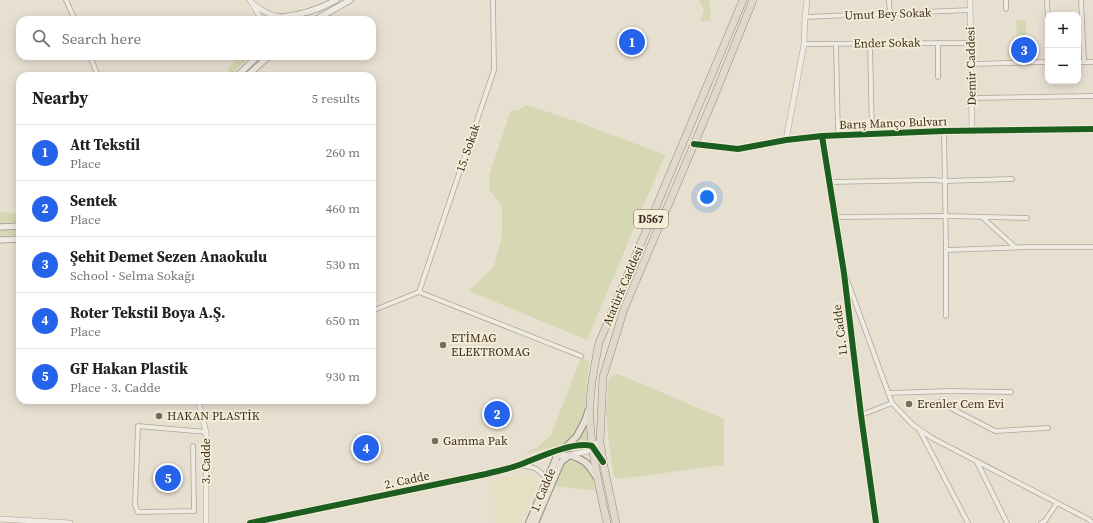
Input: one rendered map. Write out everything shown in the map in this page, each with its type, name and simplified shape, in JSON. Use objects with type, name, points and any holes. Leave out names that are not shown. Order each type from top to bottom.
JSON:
[{"type":"highway","name":"Atatürk Caddesi","points":[[592,446],[590,407],[593,372],[599,343],[743,0]]},
{"type":"highway","name":"D567","points":[[616,523],[600,441],[603,377],[624,309],[754,0]]},
{"type":"highway","name":"D567","points":[[592,446],[607,523]]},
{"type":"main road","points":[[294,16],[312,11],[336,0]]},
{"type":"main road","points":[[322,16],[350,0]]},
{"type":"main road","points":[[241,72],[254,60]]},
{"type":"main road","points":[[251,72],[264,60]]},
{"type":"main road","points":[[0,227],[16,226]]},
{"type":"main road","points":[[0,240],[16,239]]},
{"type":"main road","points":[[559,459],[566,448],[577,436],[590,407]]},
{"type":"main road","points":[[559,459],[570,455],[583,459],[598,480]]},
{"type":"main road","name":"1. Cadde","points":[[528,523],[547,480],[559,459]]},
{"type":"main road","name":"1. Cadde","points":[[535,523],[559,459]]},
{"type":"street","points":[[66,0],[73,16]]},
{"type":"street","name":"15. Sokak","points":[[418,292],[494,70],[493,0]]},
{"type":"street","points":[[786,140],[804,44],[807,0]]},
{"type":"street","points":[[889,0],[890,14]]},
{"type":"street","name":"Demir Caddesi","points":[[970,0],[972,132]]},
{"type":"street","points":[[1006,0],[1006,9]]},
{"type":"street","points":[[1047,0],[1048,12]]},
{"type":"street","points":[[1081,0],[1084,61]]},
{"type":"street","points":[[251,2],[267,13],[277,16]]},
{"type":"street","points":[[251,2],[260,16]]},
{"type":"street","name":"Umut Bey Sokak","points":[[805,17],[970,10]]},
{"type":"street","points":[[870,43],[872,134]]},
{"type":"street","points":[[938,43],[938,78]]},
{"type":"street","name":"Ender Sokak","points":[[804,44],[971,43]]},
{"type":"street","points":[[836,44],[838,135]]},
{"type":"street","points":[[92,60],[96,72]]},
{"type":"street","points":[[971,64],[1045,62]]},
{"type":"street","points":[[1081,62],[1093,62]]},
{"type":"street","points":[[972,98],[1093,96]]},
{"type":"street","name":"Barış Manço Bulvarı","points":[[694,144],[738,149],[786,140],[838,135],[944,131],[972,132],[1093,129]]},
{"type":"street","points":[[944,131],[946,316]]},
{"type":"street","name":"11. Cadde","points":[[822,136],[844,273],[876,523]]},
{"type":"street","points":[[830,182],[945,181],[1012,178]]},
{"type":"street","points":[[835,217],[946,216],[1027,218]]},
{"type":"street","points":[[982,217],[1015,248]]},
{"type":"street","points":[[946,250],[1093,247]]},
{"type":"street","points":[[844,273],[888,388],[892,403],[913,425],[920,431],[1093,523]]},
{"type":"street","points":[[376,309],[418,292],[581,356]]},
{"type":"street","points":[[889,393],[949,391],[1011,392]]},
{"type":"street","points":[[939,402],[995,431],[1048,428]]},
{"type":"street","points":[[861,415],[892,403]]},
{"type":"street","name":"3. Cadde","points":[[199,404],[206,432],[206,523]]},
{"type":"street","points":[[193,446],[194,511],[138,512],[135,505],[138,426],[206,432]]},
{"type":"street","points":[[920,431],[968,523]]},
{"type":"street","points":[[570,455],[588,451],[592,446],[600,441]]},
{"type":"street","name":"2. Cadde","points":[[250,523],[486,474],[518,465],[566,448],[585,444],[592,446]]},
{"type":"street","points":[[592,446],[603,462]]},
{"type":"street","points":[[549,454],[559,459]]},
{"type":"street","points":[[977,461],[1007,523]]},
{"type":"street","points":[[518,465],[534,467],[543,474],[547,480]]},
{"type":"street","points":[[1041,523],[1045,521],[1057,503]]},
{"type":"street","points":[[0,519],[70,523]]},
{"type":"shaded area","points":[[531,474],[538,480],[521,523],[495,523],[494,497],[490,493],[488,482],[507,477]]},
{"type":"green space","points":[[699,0],[709,0],[711,12],[710,21],[700,21],[704,10]]},
{"type":"green space","points":[[1016,20],[1026,20],[1026,37],[1017,37]]},
{"type":"green space","points":[[236,60],[247,60],[234,72],[228,72],[228,68]]},
{"type":"green space","points":[[527,105],[584,124],[665,155],[587,340],[469,291],[494,266],[502,237],[502,206],[490,191],[489,176],[511,110],[517,111]]},
{"type":"green space","points":[[0,211],[16,214],[16,222],[0,223]]},
{"type":"green space","points":[[16,228],[16,235],[0,236],[0,230]]},
{"type":"green space","points":[[581,358],[589,361],[585,410],[582,425],[569,443],[526,454],[538,447],[551,435]]},
{"type":"green space","points":[[618,374],[724,419],[724,465],[619,479],[614,477],[609,445],[606,409],[609,378]]},
{"type":"green space","points":[[586,424],[588,441],[572,445]]},
{"type":"green space","points":[[576,460],[585,464],[588,468],[596,491],[553,486],[564,466],[571,461]]},
{"type":"cycle path","points":[[694,144],[738,149],[786,140],[822,136],[944,131],[1093,129]]},
{"type":"cycle path","points":[[822,136],[844,273],[876,523]]},
{"type":"cycle path","points":[[250,523],[486,474],[511,468],[556,451],[575,446],[592,446],[603,462]]},
{"type":"place","name":"Att Tekstil","points":[[632,42]]},
{"type":"place","name":"Şehit Demet Sezen Anaokulu","points":[[1024,50]]},
{"type":"place","name":"ETİMAG ELEKTROMAG","points":[[443,345]]},
{"type":"place","name":"Erenler Cem Evi","points":[[909,404]]},
{"type":"place","name":"Sentek","points":[[497,414]]},
{"type":"place","name":"HAKAN PLASTİK","points":[[159,416]]},
{"type":"place","name":"Gamma Pak","points":[[435,441]]},
{"type":"place","name":"Roter Tekstil Boya A.Ş.","points":[[366,448]]},
{"type":"place","name":"GF Hakan Plastik","points":[[168,478]]}]
